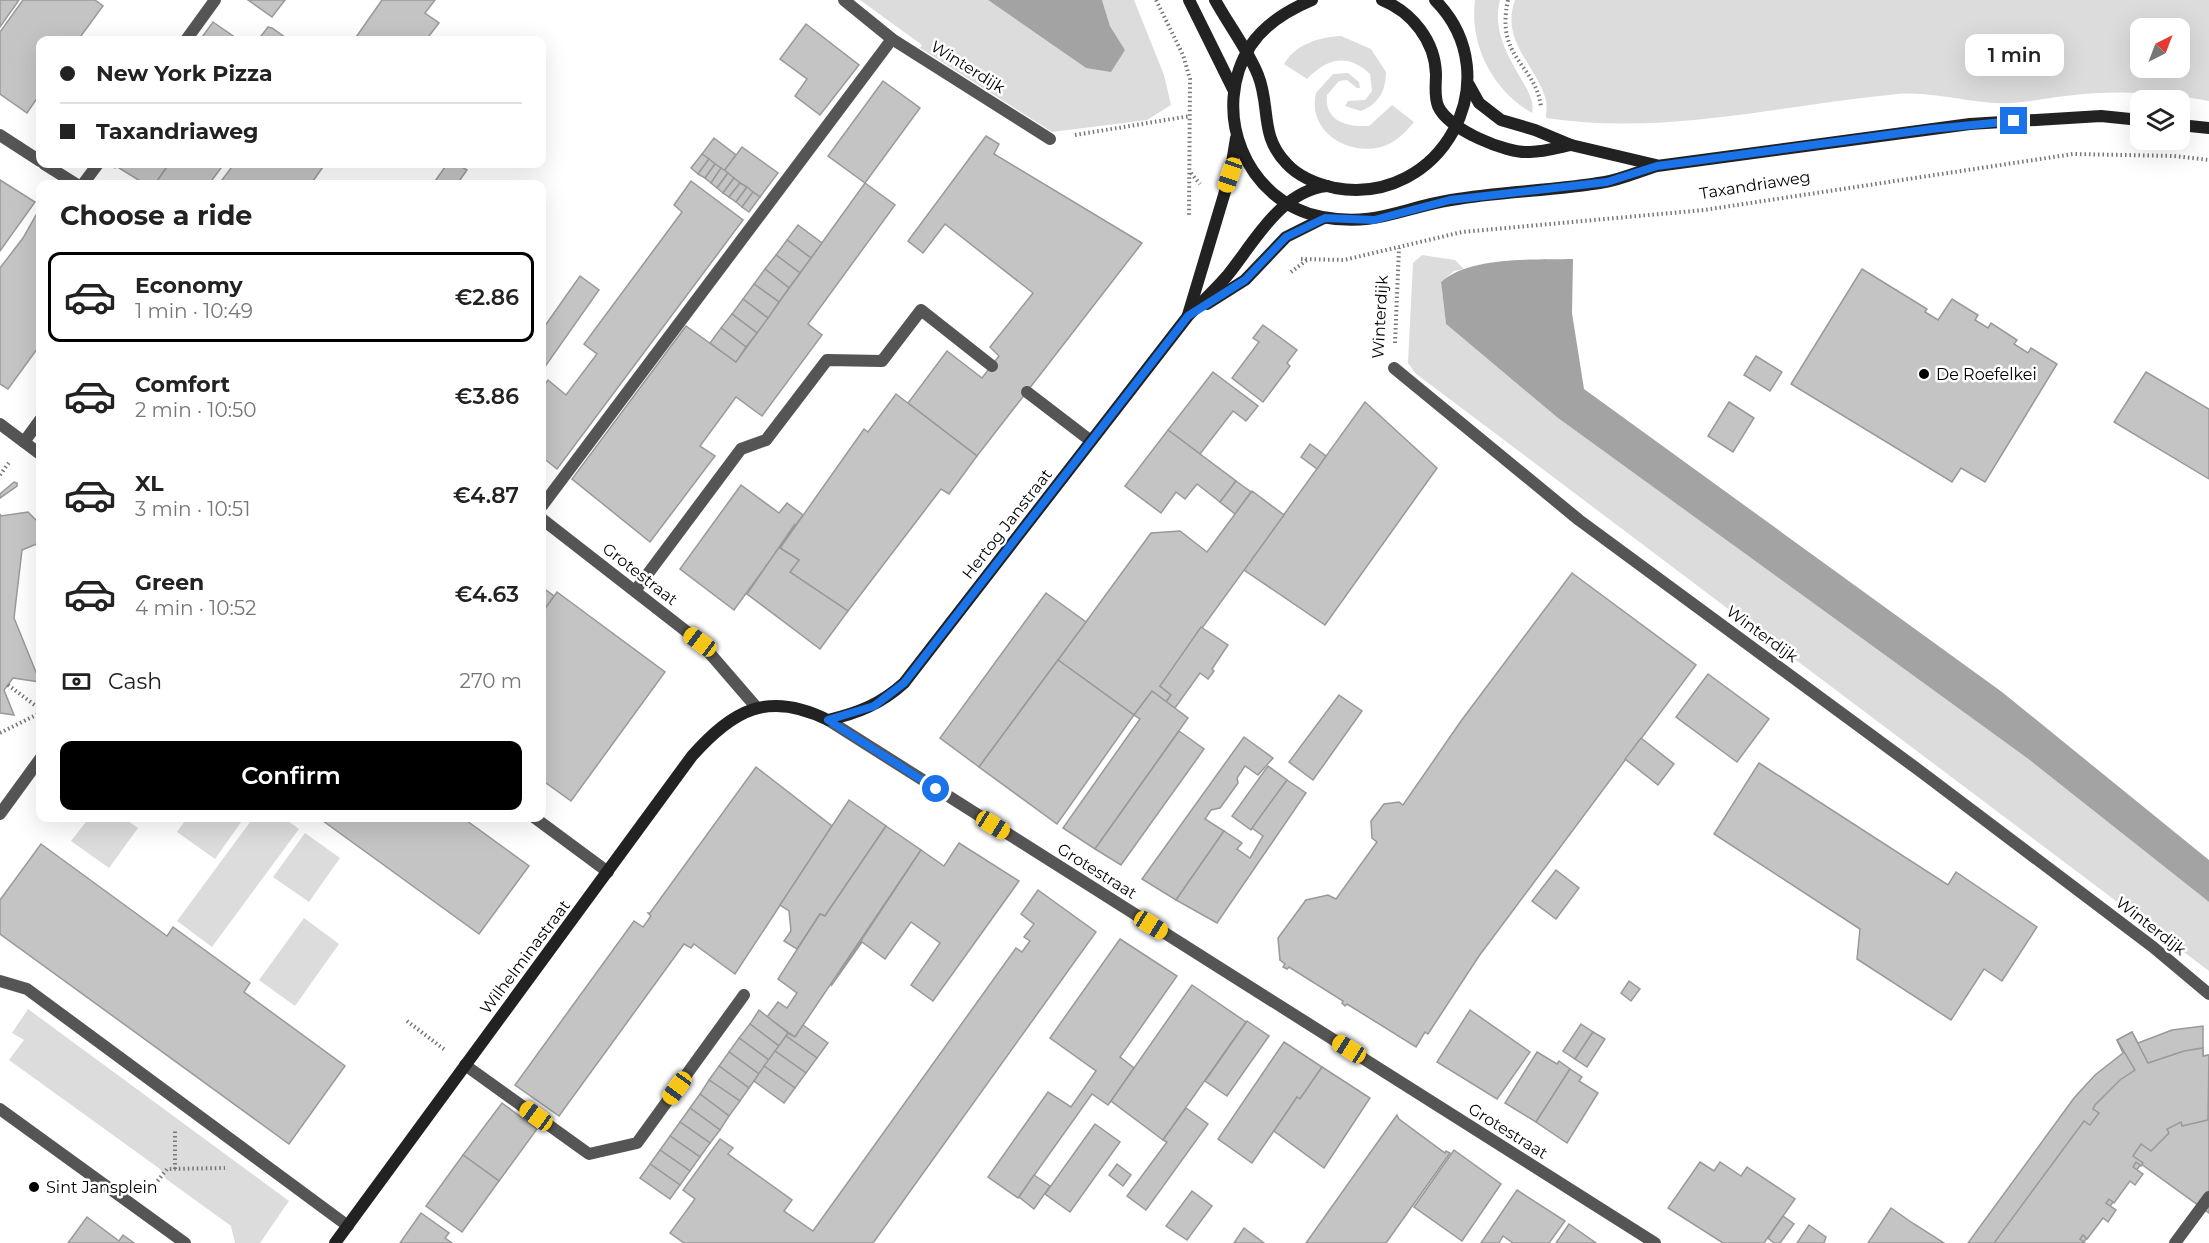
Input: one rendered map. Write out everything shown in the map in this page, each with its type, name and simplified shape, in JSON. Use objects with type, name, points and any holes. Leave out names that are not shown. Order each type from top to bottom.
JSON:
[{"type":"main road","points":[[1188,0],[1233,89]]},
{"type":"main road","points":[[1215,0],[1261,84],[1266,123],[1273,145],[1295,172],[1327,186]]},
{"type":"main road","points":[[1312,0],[1291,9],[1270,24],[1246,54],[1233,89],[1233,112],[1237,135],[1254,173],[1286,204],[1305,191],[1327,186],[1369,188],[1396,181],[1432,159],[1457,126],[1469,84],[1463,45],[1451,21],[1435,0]]},
{"type":"main road","points":[[1382,0],[1407,14],[1422,31],[1435,62],[1438,106],[1457,126]]},
{"type":"main road","points":[[1450,0],[1451,21]]},
{"type":"main road","name":"Taxandriaweg","points":[[1469,84],[1479,103],[1494,116],[1571,145],[1657,166]]},
{"type":"main road","name":"Taxandriaweg","points":[[1286,204],[1325,218],[1361,221],[1450,200],[1607,182],[1657,166],[1970,124],[2101,116],[2130,119]]},
{"type":"main road","name":"Taxandriaweg","points":[[1457,126],[1487,141],[1528,153],[1571,145]]},
{"type":"main road","points":[[2190,126],[2209,128]]},
{"type":"main road","name":"Hertog Janstraat","points":[[1188,316],[1230,175],[1237,135]]},
{"type":"main road","name":"Hertog Janstraat","points":[[828,720],[874,706],[904,683],[1188,316],[1226,278],[1286,204]]},
{"type":"main road","name":"Hertog Janstraat","points":[[1188,316],[1245,280],[1286,237],[1325,218]]},
{"type":"main road","name":"Grotestraat","points":[[757,708],[782,705],[828,720]]},
{"type":"main road","name":"Wilhelminastraat","points":[[335,1243],[692,756],[710,735],[741,714],[757,708]]},
{"type":"street","points":[[189,36],[215,0]]},
{"type":"street","name":"Winterdijk","points":[[844,0],[892,39],[1050,139]]},
{"type":"street","points":[[546,501],[892,39]]},
{"type":"street","points":[[0,135],[36,158]]},
{"type":"street","points":[[51,168],[70,180]]},
{"type":"street","points":[[85,180],[95,168]]},
{"type":"street","points":[[635,591],[741,449],[766,440],[827,360],[882,361],[921,310],[992,366]]},
{"type":"street","name":"Winterdijk","points":[[1394,368],[1579,520],[1920,771],[2153,947],[2209,994]]},
{"type":"street","points":[[1027,392],[1092,441]]},
{"type":"street","points":[[0,424],[36,451]]},
{"type":"street","points":[[24,442],[36,426]]},
{"type":"street","name":"Grotestraat","points":[[546,522],[700,642],[757,708]]},
{"type":"street","name":"Grotestraat","points":[[828,720],[1655,1243]]},
{"type":"street","points":[[0,814],[36,764]]},
{"type":"street","points":[[540,822],[608,872]]},
{"type":"street","points":[[0,981],[27,989],[348,1226]]},
{"type":"street","points":[[465,1065],[589,1154],[637,1143],[744,995]]},
{"type":"street","points":[[0,1109],[185,1243]]},
{"type":"street","points":[[2175,1243],[2209,1197]]},
{"type":"path","points":[[1156,0],[1183,55],[1190,79],[1191,173]]},
{"type":"path","points":[[1050,139],[1190,116]]},
{"type":"path","name":"Taxandriaweg","points":[[1308,260],[1344,260],[1462,232],[1704,210],[2073,154],[2174,156],[2209,160]]},
{"type":"path","name":"Winterdijk","points":[[1394,368],[1400,248]]},
{"type":"path","points":[[0,475],[11,460]]},
{"type":"path","points":[[8,685],[36,708]]},
{"type":"path","points":[[0,733],[36,713]]},
{"type":"path","points":[[407,1021],[465,1065]]},
{"type":"path","points":[[175,1099],[175,1169]]},
{"type":"path","points":[[137,1208],[167,1169],[268,1168]]},
{"type":"shaded area","points":[[860,0],[988,0],[1086,68],[1125,50],[1110,26],[1102,0],[1134,0],[1164,75],[1171,105],[1147,120],[1052,132],[920,48],[922,45]]},
{"type":"shaded area","points":[[988,0],[1102,0],[1110,26],[1125,50],[1111,72],[1086,68]]},
{"type":"shaded area","points":[[1475,0],[1500,0],[1498,18],[1500,35],[1528,92],[1532,103],[1532,113],[1506,92],[1487,65],[1476,34]]},
{"type":"shaded area","points":[[1515,0],[2209,0],[2209,101],[2190,98],[2190,90],[2130,90],[2130,93],[2083,94],[1997,103],[1926,94],[1898,94],[1722,117],[1679,121],[1591,123],[1546,118],[1546,100],[1521,52],[1512,28]]},
{"type":"shaded area","points":[[1341,36],[1371,49],[1386,72],[1385,85],[1380,96],[1361,111],[1345,106],[1348,101],[1365,100],[1372,91],[1370,74],[1362,67],[1346,61],[1338,61],[1322,66],[1307,79],[1284,64],[1295,51],[1309,43]]},
{"type":"shaded area","points":[[1348,73],[1359,82],[1360,88],[1347,80],[1339,81],[1327,95],[1327,104],[1333,117],[1346,124],[1369,126],[1392,105],[1414,122],[1403,134],[1381,147],[1355,148],[1332,138],[1318,119],[1315,107],[1316,93],[1333,74]]},
{"type":"shaded area","points":[[1422,255],[1455,260],[1464,269],[1454,271],[1441,282],[1446,324],[1558,418],[2027,758],[2209,902],[2209,971],[1415,373],[1408,363],[1413,263]]},
{"type":"shaded area","points":[[1573,259],[1572,313],[1584,389],[2002,692],[2209,860],[2209,902],[2027,758],[1558,418],[1446,324],[1441,282],[1453,274],[1469,268],[1504,261]]},
{"type":"shaded area","points":[[86,822],[130,822],[138,828],[109,868],[71,841]]},
{"type":"shaded area","points":[[184,822],[241,822],[215,859],[177,832]]},
{"type":"shaded area","points":[[250,822],[289,822],[299,829],[212,947],[177,921]]},
{"type":"shaded area","points":[[305,833],[340,858],[309,902],[273,877]]},
{"type":"shaded area","points":[[304,918],[339,944],[295,1006],[259,980]]},
{"type":"shaded area","points":[[28,1009],[289,1201],[260,1243],[235,1243],[231,1226],[166,1179],[160,1169],[9,1060],[24,1040],[12,1033]]},
{"type":"building","points":[[0,0],[19,0],[0,27]]},
{"type":"building","points":[[23,0],[95,0],[103,6],[81,36],[36,36],[36,100],[27,113],[0,94],[0,32]]},
{"type":"building","points":[[248,0],[285,0],[272,17]]},
{"type":"building","points":[[382,0],[435,0],[425,13],[439,23],[429,36],[357,36]]},
{"type":"building","points":[[213,22],[233,36],[203,36]]},
{"type":"building","points":[[806,24],[859,65],[820,115],[795,96],[807,79],[780,59]]},
{"type":"building","points":[[268,27],[283,36],[261,36]]},
{"type":"building","points":[[883,81],[920,108],[865,183],[828,156]]},
{"type":"building","points":[[986,136],[999,144],[994,154],[1142,243],[977,456],[908,403],[947,351],[982,378],[999,356],[990,347],[1033,293],[945,224],[923,253],[908,241]]},
{"type":"building","points":[[714,138],[736,155],[724,171],[702,154]]},
{"type":"building","points":[[742,147],[778,173],[760,197],[724,171]]},
{"type":"building","points":[[702,154],[709,159],[698,174],[691,168]]},
{"type":"building","points":[[709,159],[715,164],[705,178],[698,174]]},
{"type":"building","points":[[715,164],[721,168],[711,183],[705,178]]},
{"type":"building","points":[[119,168],[166,168],[158,180],[139,180]]},
{"type":"building","points":[[166,168],[221,168],[212,180],[158,180]]},
{"type":"building","points":[[231,168],[322,168],[314,180],[222,180]]},
{"type":"building","points":[[444,168],[467,170],[460,180],[436,180]]},
{"type":"building","points":[[721,168],[728,173],[717,188],[711,183]]},
{"type":"building","points":[[728,173],[734,178],[723,193],[717,188]]},
{"type":"building","points":[[734,178],[740,183],[729,197],[723,193]]},
{"type":"building","points":[[0,180],[35,202],[0,251]]},
{"type":"building","points":[[691,181],[743,220],[557,469],[546,460],[546,383],[548,380],[566,395],[597,354],[584,344],[682,212],[674,205]]},
{"type":"building","points":[[740,183],[747,187],[736,202],[729,197]]},
{"type":"building","points":[[865,183],[895,205],[808,324],[822,335],[762,416],[736,397],[700,446],[715,456],[650,542],[572,479],[686,326],[736,362]]},
{"type":"building","points":[[747,187],[753,192],[742,207],[736,202]]},
{"type":"building","points":[[753,192],[760,197],[749,212],[742,207]]},
{"type":"building","points":[[36,215],[36,350],[8,389],[0,384],[0,268],[23,238]]},
{"type":"building","points":[[798,225],[822,243],[811,258],[787,240]]},
{"type":"building","points":[[787,240],[811,258],[800,273],[776,255]]},
{"type":"building","points":[[776,255],[800,273],[789,288],[765,269]]},
{"type":"building","points":[[765,269],[789,288],[779,302],[754,284]]},
{"type":"building","name":"De Roefelkei","points":[[1862,269],[1927,309],[1925,312],[1938,320],[1952,299],[1978,315],[1975,320],[1988,328],[1991,323],[2017,340],[2014,344],[2028,353],[2031,348],[2057,364],[1985,482],[1961,468],[1952,482],[1791,384]]},
{"type":"building","points":[[580,276],[599,290],[546,365],[546,324]]},
{"type":"building","points":[[754,284],[779,302],[768,318],[743,299]]},
{"type":"building","points":[[743,299],[768,318],[757,333],[732,314]]},
{"type":"building","points":[[732,314],[757,333],[746,347],[721,328]]},
{"type":"building","points":[[1263,325],[1297,350],[1287,363],[1290,366],[1263,402],[1232,378],[1259,342],[1253,338]]},
{"type":"building","points":[[721,328],[746,347],[736,362],[710,343]]},
{"type":"building","points":[[1756,356],[1782,372],[1770,391],[1744,375]]},
{"type":"building","points":[[1213,372],[1258,406],[1246,421],[1233,411],[1200,454],[1168,430]]},
{"type":"building","points":[[2146,372],[2209,409],[2209,479],[2114,422]]},
{"type":"building","points":[[896,394],[977,456],[949,494],[941,489],[848,611],[790,572],[799,560],[780,548],[864,429],[868,432]]},
{"type":"building","points":[[1365,402],[1437,468],[1325,625],[1244,570]]},
{"type":"building","points":[[1729,402],[1754,418],[1733,452],[1708,436]]},
{"type":"building","points":[[1168,430],[1236,481],[1220,502],[1197,484],[1185,499],[1176,492],[1161,513],[1125,486]]},
{"type":"building","points":[[1310,444],[1326,456],[1317,469],[1301,457]]},
{"type":"building","points":[[1236,481],[1251,492],[1235,514],[1220,502]]},
{"type":"building","points":[[14,482],[17,486],[0,498],[0,494]]},
{"type":"building","points":[[741,485],[779,513],[787,503],[803,515],[734,610],[680,569]]},
{"type":"building","points":[[1252,491],[1284,515],[1160,686],[1171,695],[1166,702],[1152,691],[1134,715],[1058,660],[1151,533],[1180,531],[1207,552]]},
{"type":"building","points":[[28,512],[36,520],[36,544],[22,550],[14,618],[36,672],[36,681],[13,678],[4,690],[14,715],[0,713],[0,514],[1,516]]},
{"type":"building","points":[[795,524],[780,548],[799,560],[790,572],[848,611],[820,649],[747,594]]},
{"type":"building","points":[[1572,573],[1696,665],[1479,956],[1428,1034],[1425,1032],[1416,1047],[1347,1004],[1345,1006],[1343,1001],[1289,967],[1287,969],[1283,967],[1285,964],[1280,960],[1278,938],[1306,900],[1328,895],[1336,899],[1377,842],[1372,838],[1371,821],[1384,804],[1399,802],[1403,805],[1461,721]]},
{"type":"building","points":[[546,590],[554,596],[546,607]]},
{"type":"building","points":[[557,592],[665,672],[571,801],[546,783],[546,607]]},
{"type":"building","points":[[1046,593],[1086,622],[979,767],[940,738]]},
{"type":"building","points":[[1201,627],[1228,645],[1208,679],[1200,673],[1175,708],[1166,702],[1171,695],[1160,686]]},
{"type":"building","points":[[1058,660],[1134,715],[1057,824],[979,767]]},
{"type":"building","points":[[1708,674],[1769,719],[1737,762],[1676,717]]},
{"type":"building","points":[[1152,691],[1188,718],[1095,849],[1063,828],[1140,719],[1134,715]]},
{"type":"building","points":[[1339,695],[1362,711],[1313,780],[1289,762]]},
{"type":"building","points":[[1179,731],[1204,749],[1121,865],[1095,849]]},
{"type":"building","points":[[1244,737],[1273,758],[1258,775],[1245,766],[1237,778],[1238,783],[1220,808],[1211,810],[1205,819],[1224,831],[1176,900],[1142,879]]},
{"type":"building","points":[[1641,738],[1674,764],[1658,785],[1625,759]]},
{"type":"building","points":[[1759,763],[1948,885],[1956,872],[2037,927],[2002,981],[1984,969],[1951,1020],[1857,959],[1860,929],[1714,834]]},
{"type":"building","points":[[1268,766],[1287,780],[1251,830],[1232,816]]},
{"type":"building","points":[[756,767],[832,826],[735,974],[694,944],[691,948],[684,944],[559,1116],[515,1085],[634,921],[643,927],[651,916],[648,913]]},
{"type":"building","points":[[1287,780],[1306,793],[1217,923],[1176,900],[1224,831],[1242,843],[1237,849],[1250,858],[1263,836],[1252,828]]},
{"type":"building","points":[[849,800],[886,826],[825,916],[820,914],[797,949],[784,941],[791,931],[789,911],[780,905]]},
{"type":"building","points":[[325,822],[468,822],[529,866],[479,934]]},
{"type":"building","points":[[886,826],[921,850],[795,1037],[767,1017],[778,1002],[787,1008],[797,993],[778,979],[820,914],[825,916]]},
{"type":"building","points":[[959,843],[1019,881],[933,1001],[911,985],[940,943],[911,922],[885,959],[862,942],[831,986],[921,850],[944,866]]},
{"type":"building","points":[[41,844],[167,936],[173,927],[250,983],[244,992],[345,1066],[289,1144],[0,934],[0,900]]},
{"type":"building","points":[[1556,870],[1579,888],[1556,919],[1532,901]]},
{"type":"building","points":[[1038,890],[1096,932],[873,1243],[684,1243],[670,1233],[695,1199],[683,1190],[720,1139],[733,1148],[728,1154],[792,1200],[784,1211],[813,1231],[1016,948],[1022,952],[1030,941],[1024,937],[1034,924],[1021,914]]},
{"type":"building","points":[[1120,939],[1177,976],[1120,1057],[1134,1068],[1111,1101],[1108,1105],[1092,1094],[1018,1198],[988,1177],[1048,1092],[1071,1107],[1096,1071],[1050,1038]]},
{"type":"building","points":[[1629,981],[1640,989],[1631,1001],[1621,993]]},
{"type":"building","points":[[1192,985],[1246,1022],[1163,1140],[1111,1101]]},
{"type":"building","points":[[759,1010],[788,1033],[779,1046],[750,1024]]},
{"type":"building","points":[[1470,1010],[1530,1052],[1497,1099],[1437,1062]]},
{"type":"building","points":[[1247,1021],[1269,1036],[1227,1096],[1205,1081]]},
{"type":"building","points":[[750,1024],[779,1046],[769,1060],[739,1038]]},
{"type":"building","points":[[1581,1024],[1593,1032],[1575,1059],[1563,1051]]},
{"type":"building","points":[[803,1025],[828,1043],[817,1058],[786,1036],[788,1033],[795,1037]]},
{"type":"building","points":[[2203,1026],[2203,1056],[2209,1055],[2209,1213],[2141,1164],[2083,1243],[1968,1243],[2074,1098],[2095,1075],[2123,1053],[2117,1040],[2132,1032],[2138,1043],[2172,1030]]},
{"type":"building","points":[[1593,1032],[1605,1039],[1587,1067],[1575,1059]]},
{"type":"building","points":[[2132,1032],[2148,1063],[2184,1051],[2203,1048],[2203,1056],[2209,1055],[2208,1120],[2182,1126],[2181,1122],[2167,1129],[2169,1133],[2151,1151],[2141,1144],[2133,1156],[2143,1163],[2141,1166],[2136,1162],[2133,1167],[2143,1174],[2135,1185],[2130,1181],[2114,1203],[2109,1199],[2106,1203],[2116,1210],[2108,1222],[2103,1218],[2087,1239],[2083,1235],[2080,1239],[2085,1243],[1994,1243],[2084,1121],[2090,1125],[2099,1113],[2093,1109],[2095,1105],[2120,1080],[2135,1070],[2117,1040]]},
{"type":"building","points":[[786,1036],[817,1058],[806,1073],[775,1051]]},
{"type":"building","points":[[739,1038],[769,1060],[759,1074],[729,1052]]},
{"type":"building","points":[[1284,1042],[1322,1067],[1300,1099],[1297,1097],[1252,1163],[1218,1139]]},
{"type":"building","points":[[775,1051],[806,1073],[795,1088],[764,1066]]},
{"type":"building","points":[[729,1052],[759,1074],[749,1088],[719,1066]]},
{"type":"building","points":[[1537,1052],[1557,1064],[1559,1061],[1570,1069],[1536,1122],[1505,1103]]},
{"type":"building","points":[[719,1066],[749,1088],[740,1101],[709,1080]]},
{"type":"building","points":[[764,1066],[795,1088],[784,1103],[754,1081]]},
{"type":"building","points":[[1322,1067],[1370,1098],[1324,1168],[1274,1131],[1297,1097],[1300,1099]]},
{"type":"building","points":[[1570,1069],[1582,1077],[1579,1081],[1598,1093],[1567,1143],[1536,1122]]},
{"type":"building","points":[[709,1080],[740,1101],[729,1116],[700,1094]]},
{"type":"building","points":[[700,1094],[729,1116],[720,1130],[690,1108]]},
{"type":"building","points":[[502,1103],[537,1129],[499,1181],[463,1155]]},
{"type":"building","points":[[690,1108],[720,1130],[710,1143],[680,1122]]},
{"type":"building","points":[[1186,1108],[1208,1124],[1146,1210],[1127,1196],[1167,1142],[1163,1140]]},
{"type":"building","points":[[1397,1115],[1399,1119],[1445,1153],[1446,1151],[1450,1153],[1386,1243],[1306,1243]]},
{"type":"building","points":[[680,1122],[710,1143],[700,1157],[670,1136]]},
{"type":"building","points":[[1095,1124],[1120,1142],[1070,1212],[1045,1194]]},
{"type":"building","points":[[670,1136],[700,1157],[690,1171],[660,1150]]},
{"type":"building","points":[[660,1150],[690,1171],[680,1185],[650,1164]]},
{"type":"building","points":[[1454,1150],[1501,1184],[1462,1241],[1414,1207]]},
{"type":"building","points":[[463,1155],[499,1181],[462,1232],[426,1206]]},
{"type":"building","points":[[1700,1162],[1714,1171],[1720,1162],[1741,1176],[1747,1167],[1795,1199],[1764,1243],[1723,1243],[1668,1208]]},
{"type":"building","points":[[650,1164],[680,1185],[670,1199],[640,1178]]},
{"type":"building","points":[[1117,1164],[1131,1175],[1123,1186],[1109,1175]]},
{"type":"building","points":[[1034,1175],[1050,1186],[1034,1209],[1019,1197]]},
{"type":"building","points":[[1517,1190],[1565,1221],[1549,1243],[1513,1243],[1503,1236],[1499,1243],[1481,1243]]},
{"type":"building","points":[[1192,1191],[1212,1206],[1187,1240],[1166,1226]]},
{"type":"building","points":[[1891,1208],[1914,1224],[1944,1243],[1868,1243]]},
{"type":"building","points":[[421,1213],[449,1233],[445,1238],[452,1243],[400,1243]]},
{"type":"building","points":[[1783,1216],[1794,1224],[1780,1243],[1774,1243],[1768,1238]]},
{"type":"building","points":[[87,1217],[119,1241],[123,1235],[134,1243],[68,1243]]},
{"type":"building","points":[[1569,1224],[1596,1243],[1556,1243]]},
{"type":"building","points":[[1809,1225],[1826,1237],[1824,1243],[1797,1243]]},
{"type":"building","points":[[1244,1228],[1264,1243],[1234,1243]]},
{"type":"place","name":"De Roefelkei","points":[[1924,374]]},
{"type":"place","name":"Sint Jansplein","points":[[34,1187]]},
{"type":"route","points":[[936,789],[828,720],[874,706],[904,683],[1188,316],[1245,280],[1269,252],[1297,230],[1325,218],[1349,221],[1374,220],[1419,206],[1450,200],[1607,182],[1657,166],[1970,124],[2014,121]]}]
